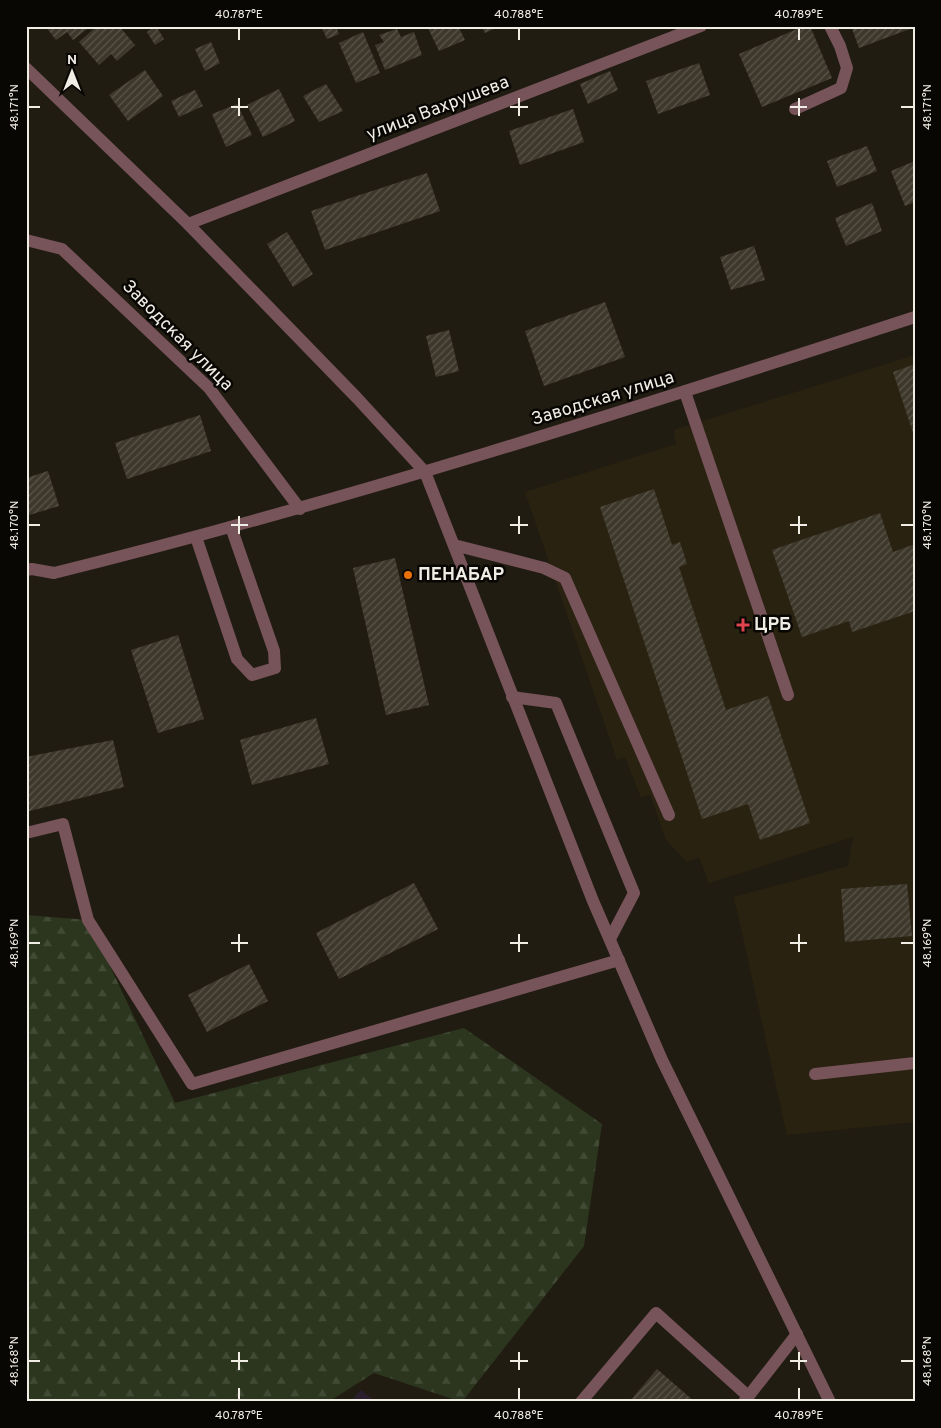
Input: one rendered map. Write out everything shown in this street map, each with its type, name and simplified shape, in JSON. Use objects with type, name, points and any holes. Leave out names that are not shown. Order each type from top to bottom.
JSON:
[{"type":"street","name":"улица Вахрушева","points":[[188,224],[701,26]]},
{"type":"street","points":[[795,109],[841,88],[847,68],[840,46],[830,26]]},
{"type":"street","points":[[26,68],[188,224],[357,398],[425,472],[592,901],[662,1060],[830,1402]]},
{"type":"street","name":"Заводская улица","points":[[26,240],[62,249],[209,388],[300,509]]},
{"type":"street","name":"Заводская улица","points":[[26,570],[32,569],[54,573],[300,509],[685,392],[915,317]]},
{"type":"street","points":[[685,392],[788,695]]},
{"type":"street","points":[[196,537],[237,659],[252,675],[275,668],[274,651],[231,527]]},
{"type":"street","points":[[454,544],[544,568],[564,578],[669,815]]},
{"type":"street","points":[[512,697],[556,703],[634,893],[610,939]]},
{"type":"street","points":[[26,833],[63,824],[88,920],[192,1084],[619,960]]},
{"type":"street","points":[[814,1074],[915,1063]]},
{"type":"street","points":[[581,1402],[656,1313],[746,1399],[797,1334]]},
{"type":"shaded area","name":"ЦРБ","points":[[915,355],[915,1122],[787,1135],[734,897],[848,866],[853,837],[709,883],[699,857],[687,862],[666,840],[650,794],[641,798],[625,757],[617,760],[525,492],[676,444],[674,430]]},
{"type":"shaded area","points":[[361,1390],[376,1402],[350,1402]]},
{"type":"green space","points":[[26,915],[88,920],[175,1103],[464,1028],[602,1124],[584,1246],[462,1402],[374,1373],[328,1402],[26,1402]]},
{"type":"building","points":[[45,26],[91,26],[73,40],[67,32],[56,40]]},
{"type":"building","points":[[97,26],[119,26],[135,45],[117,61],[111,54],[99,65],[79,42]]},
{"type":"building","points":[[156,26],[164,39],[155,45],[147,32]]},
{"type":"building","points":[[321,26],[336,26],[339,34],[327,39]]},
{"type":"building","points":[[427,26],[458,26],[465,40],[439,51]]},
{"type":"building","points":[[481,26],[500,26],[485,33]]},
{"type":"building","points":[[804,26],[810,26],[832,78],[762,107],[739,54]]},
{"type":"building","points":[[851,26],[915,26],[915,27],[859,48]]},
{"type":"building","points":[[397,29],[401,37],[414,32],[422,55],[385,70],[375,45],[384,42],[379,35]]},
{"type":"building","points":[[363,32],[380,73],[356,83],[339,43]]},
{"type":"building","points":[[211,42],[220,63],[205,71],[195,49]]},
{"type":"building","points":[[699,63],[710,95],[658,114],[646,81]]},
{"type":"building","points":[[145,70],[163,96],[128,121],[109,95]]},
{"type":"building","points":[[610,71],[618,90],[588,104],[580,84]]},
{"type":"building","points":[[326,84],[343,111],[319,122],[303,96]]},
{"type":"building","points":[[279,89],[295,121],[263,137],[247,105]]},
{"type":"building","points":[[195,90],[203,106],[179,117],[171,101]]},
{"type":"building","points":[[237,104],[252,135],[226,147],[212,114]]},
{"type":"building","points":[[573,109],[584,142],[520,165],[509,131]]},
{"type":"building","points":[[867,146],[877,171],[837,187],[827,161]]},
{"type":"building","points":[[915,161],[915,202],[905,206],[891,171]]},
{"type":"building","points":[[427,173],[440,211],[325,250],[311,211]]},
{"type":"building","points":[[872,203],[882,231],[846,246],[835,218]]},
{"type":"building","points":[[287,232],[313,274],[293,287],[267,244]]},
{"type":"building","points":[[754,246],[765,280],[731,290],[720,257]]},
{"type":"building","points":[[605,302],[625,357],[544,386],[525,331]]},
{"type":"building","points":[[449,330],[459,371],[436,377],[426,336]]},
{"type":"building","points":[[915,364],[915,436],[914,436],[893,372]]},
{"type":"building","points":[[200,415],[211,451],[127,479],[115,443]]},
{"type":"building","points":[[48,471],[59,506],[26,516],[26,478]]},
{"type":"building","points":[[654,489],[672,545],[680,542],[687,564],[679,567],[726,710],[768,696],[810,823],[760,840],[748,804],[702,819],[600,507]]},
{"type":"building","points":[[880,513],[893,552],[915,544],[915,611],[852,632],[849,621],[802,637],[772,550]]},
{"type":"building","points":[[395,558],[429,705],[386,715],[353,568]]},
{"type":"building","points":[[178,635],[204,719],[158,733],[131,650]]},
{"type":"building","points":[[316,718],[329,764],[252,785],[240,740]]},
{"type":"building","points":[[113,740],[124,787],[26,812],[26,757]]},
{"type":"building","points":[[414,883],[438,929],[339,979],[316,933]]},
{"type":"building","points":[[907,884],[912,936],[845,942],[841,889]]},
{"type":"building","points":[[249,964],[268,1001],[207,1032],[188,995]]},
{"type":"building","points":[[657,1369],[695,1402],[629,1402]]},
{"type":"place","name":"ПЕНАБАР","points":[[408,575]]},
{"type":"place","name":"ЦРБ","points":[[743,625]]}]
